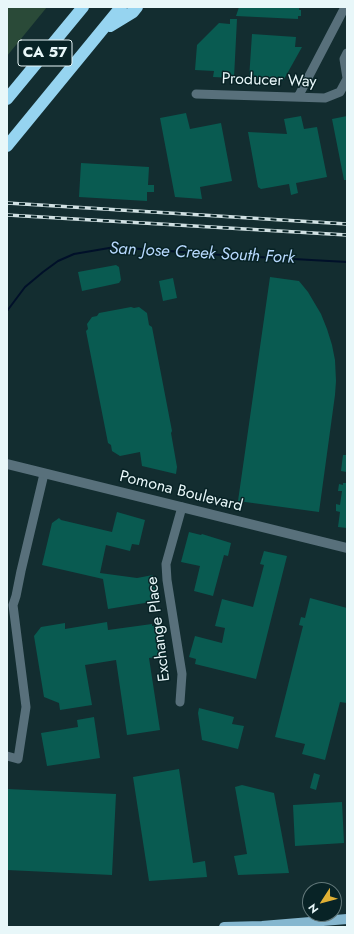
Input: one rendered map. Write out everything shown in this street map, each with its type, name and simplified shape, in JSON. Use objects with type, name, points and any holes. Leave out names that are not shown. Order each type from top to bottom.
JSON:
[{"type":"highway","name":"CA 57","points":[[7,99],[83,7]]},
{"type":"highway","name":"CA 57","points":[[7,146],[121,7]]},
{"type":"highway","points":[[102,31],[133,12],[137,7]]},
{"type":"main road","points":[[224,927],[249,927],[347,919]]},
{"type":"street","points":[[298,97],[345,7]]},
{"type":"street","points":[[347,53],[344,59],[347,78]]},
{"type":"street","name":"Producer Way","points":[[196,94],[325,98],[340,92],[347,78]]},
{"type":"street","name":"Pomona Boulevard","points":[[7,464],[347,548]]},
{"type":"street","points":[[7,756],[18,759],[26,707],[13,606],[44,474]]},
{"type":"street","name":"Exchange Place","points":[[180,702],[182,674],[167,580],[166,564],[182,507]]},
{"type":"green space","points":[[7,7],[47,7],[7,56]]},
{"type":"building","points":[[239,7],[299,7],[299,10],[301,10],[301,16],[298,16],[298,19],[236,16]]},
{"type":"building","points":[[230,19],[237,19],[234,78],[213,77],[214,71],[195,70],[197,45],[219,23],[230,24]]},
{"type":"building","points":[[252,34],[296,37],[295,47],[302,47],[283,81],[249,79]]},
{"type":"building","points":[[186,113],[190,129],[221,123],[232,181],[200,187],[202,199],[175,197],[160,118]]},
{"type":"building","points":[[301,116],[304,129],[317,127],[327,177],[296,183],[298,193],[291,195],[289,184],[261,189],[258,187],[248,132],[287,134],[284,119]]},
{"type":"building","points":[[347,116],[347,180],[344,180],[332,119]]},
{"type":"building","points":[[81,163],[149,167],[148,185],[154,185],[154,192],[147,192],[147,201],[79,197]]},
{"type":"building","points":[[116,265],[119,267],[121,280],[119,283],[82,291],[78,272]]},
{"type":"building","points":[[270,277],[299,281],[308,292],[321,314],[332,345],[335,360],[335,395],[319,512],[238,501]]},
{"type":"building","points":[[173,278],[177,298],[163,301],[159,281]]},
{"type":"building","points":[[139,307],[147,313],[149,325],[152,327],[172,431],[171,433],[177,467],[176,474],[142,466],[140,452],[120,456],[112,451],[111,445],[108,443],[86,331],[88,329],[87,324],[92,317],[97,316],[99,313]]},
{"type":"building","points":[[343,455],[347,455],[347,472],[341,471]]},
{"type":"building","points":[[343,483],[347,483],[347,528],[338,527],[340,512],[336,511],[336,504],[340,505],[342,491],[338,491],[339,484],[343,485]]},
{"type":"building","points":[[117,512],[145,520],[139,545],[132,544],[130,551],[106,545],[100,573],[137,578],[153,575],[157,601],[108,609],[103,579],[42,565],[52,523],[59,518],[61,520],[112,532]]},
{"type":"building","points":[[189,532],[202,534],[231,543],[228,556],[224,555],[213,596],[194,591],[200,566],[181,562]]},
{"type":"building","points":[[264,551],[287,556],[256,679],[195,664],[196,659],[189,657],[195,636],[222,643],[225,628],[215,626],[222,599],[253,607],[264,565],[260,564]]},
{"type":"building","points":[[310,598],[347,608],[347,703],[340,702],[325,760],[302,754],[305,744],[275,737],[303,626],[299,625],[301,617],[305,618]]},
{"type":"building","points":[[107,622],[108,630],[152,624],[152,626],[161,625],[165,656],[149,658],[160,730],[127,735],[116,660],[85,665],[92,705],[60,710],[59,703],[44,697],[34,636],[41,627],[65,623],[65,629]]},
{"type":"building","points":[[199,708],[234,717],[232,724],[244,726],[238,749],[202,740],[198,713]]},
{"type":"building","points":[[94,717],[100,758],[47,766],[41,733],[78,727],[77,720]]},
{"type":"building","points":[[179,769],[193,863],[205,861],[207,877],[149,881],[133,777]]},
{"type":"building","points":[[314,773],[320,775],[316,790],[310,788]]},
{"type":"building","points":[[242,785],[274,793],[289,873],[238,875],[234,856],[247,854],[235,787]]},
{"type":"building","points":[[7,789],[116,794],[112,875],[7,870]]},
{"type":"building","points":[[342,802],[344,843],[295,846],[293,805]]},
{"type":"waterway","name":"San Jose Creek South Fork","points":[[7,311],[25,287],[58,261],[74,254],[115,247],[347,262]]},
{"type":"railway","points":[[7,203],[347,224]]},
{"type":"railway","points":[[7,215],[347,235]]}]
